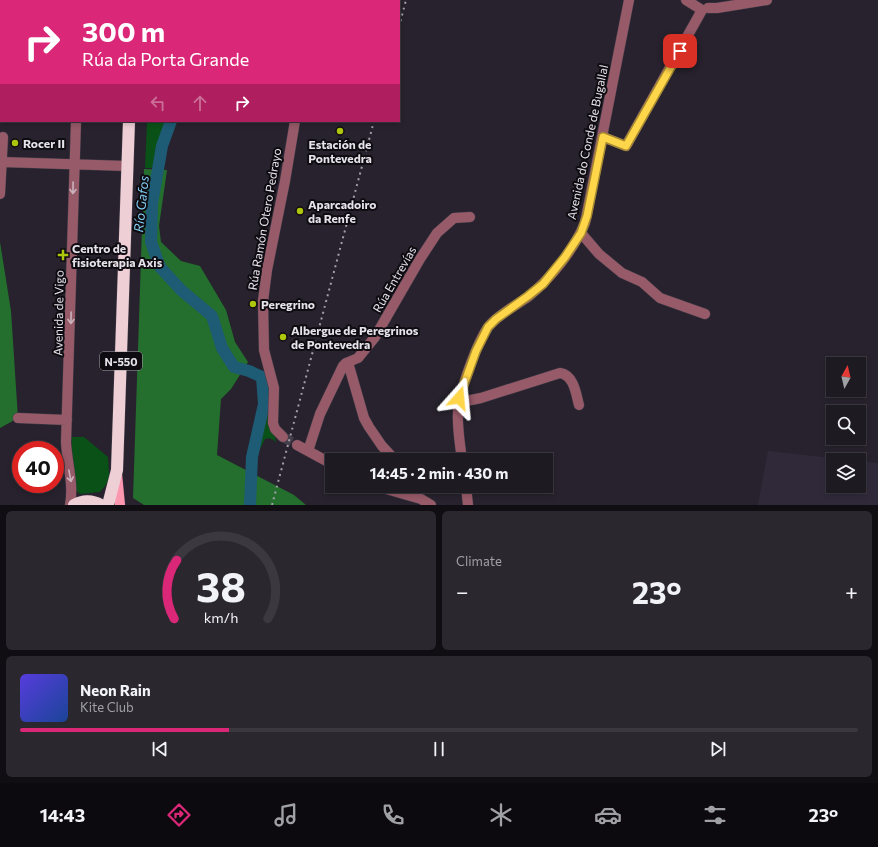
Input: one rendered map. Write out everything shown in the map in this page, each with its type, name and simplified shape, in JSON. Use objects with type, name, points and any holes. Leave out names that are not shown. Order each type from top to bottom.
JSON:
[{"type":"highway","name":"N-550","points":[[108,505],[115,480],[129,122]]},
{"type":"highway","points":[[74,505],[80,502],[97,503],[115,480]]},
{"type":"main road","points":[[115,480],[118,482],[120,505]]},
{"type":"street","name":"Avenida do Conde de Bugallal","points":[[461,453],[458,411],[459,398],[476,351],[488,327],[496,319],[543,284],[565,257],[581,233],[587,216],[629,0]]},
{"type":"street","points":[[686,0],[717,8],[767,0]]},
{"type":"street","points":[[603,137],[626,146],[707,6]]},
{"type":"street","name":"Avenida de Vigo","points":[[70,505],[72,491],[67,454],[67,420],[76,122]]},
{"type":"street","name":"Rúa Ramón Otero Pedrayo","points":[[283,437],[275,429],[273,423],[274,388],[264,350],[263,301],[267,270],[285,181],[295,122]]},
{"type":"street","points":[[0,194],[3,137]]},
{"type":"street","points":[[2,162],[127,166]]},
{"type":"street","name":"Rúa Entrevías","points":[[308,451],[320,414],[341,369],[346,363],[358,358],[375,337],[420,259],[438,233],[454,218],[470,217]]},
{"type":"street","points":[[581,233],[599,254],[622,273],[642,282],[660,298],[705,314]]},
{"type":"street","points":[[346,363],[349,366],[364,418],[382,446],[389,453]]},
{"type":"street","points":[[459,398],[466,401],[481,398],[560,373],[568,376],[571,380],[579,405]]},
{"type":"street","points":[[18,418],[67,420]]},
{"type":"street","points":[[297,445],[325,460]]},
{"type":"street","points":[[401,493],[415,497],[431,505]]},
{"type":"street","points":[[415,497],[417,493]]},
{"type":"street","points":[[467,493],[468,505]]},
{"type":"shaded area","points":[[768,451],[826,457],[826,493],[866,493],[866,462],[878,463],[878,505],[758,505]]},
{"type":"green space","points":[[147,122],[168,122],[161,142],[158,168],[145,168]]},
{"type":"green space","points":[[144,169],[167,170],[159,226],[161,242],[181,261],[200,266],[226,310],[235,342],[248,362],[231,389],[221,399],[217,455],[294,495],[306,505],[144,505],[133,498]]},
{"type":"green space","points":[[0,242],[11,311],[18,418],[0,428]]},
{"type":"green space","points":[[269,410],[272,432],[276,442],[268,438],[265,439],[259,451],[246,505],[246,483],[256,423],[259,417]]},
{"type":"green space","points":[[71,437],[84,437],[108,457],[109,473],[111,473],[110,480],[100,492],[80,494],[75,489]]},
{"type":"waterway","name":"Río Gafos","points":[[171,122],[162,146],[152,204],[151,242],[160,267],[181,290],[212,316],[222,348],[234,367],[249,371],[262,377],[264,404],[252,457],[250,505]]},
{"type":"tunnel","points":[[283,437],[297,445]]},
{"type":"railway","points":[[400,23],[406,0]]},
{"type":"railway","points":[[272,505],[374,122]]},
{"type":"place","name":"Estación de Pontevedra","points":[[340,131]]},
{"type":"place","name":"Rocer II","points":[[15,143]]},
{"type":"place","name":"Aparcadoiro da Renfe","points":[[300,211]]},
{"type":"place","name":"Centro de fisioterapia Axis","points":[[63,255]]},
{"type":"place","name":"Peregrino","points":[[253,304]]},
{"type":"place","name":"Albergue de Peregrinos de Pontevedra","points":[[283,337]]},
{"type":"route","points":[[459,398],[476,351],[488,327],[496,319],[543,284],[565,257],[581,233],[587,216],[603,137],[626,146],[680,51]]}]
